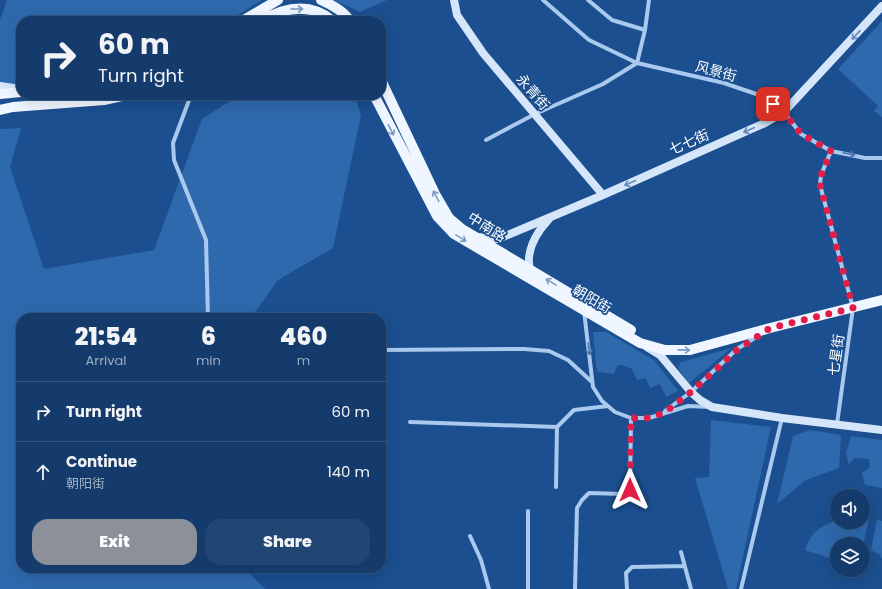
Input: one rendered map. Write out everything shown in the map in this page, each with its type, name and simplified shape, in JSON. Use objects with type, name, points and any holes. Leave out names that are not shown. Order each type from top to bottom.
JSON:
[{"type":"main road","points":[[251,16],[278,0]]},
{"type":"main road","points":[[321,0],[333,6],[347,16]]},
{"type":"main road","name":"永青街","points":[[454,0],[457,15],[482,53],[603,195]]},
{"type":"main road","name":"七七街","points":[[470,234],[498,239],[603,195],[765,123],[784,112],[882,6]]},
{"type":"main road","points":[[272,16],[293,8],[308,9],[326,16]]},
{"type":"main road","points":[[0,86],[16,88]]},
{"type":"main road","name":"中南路","points":[[386,91],[435,194],[453,222],[470,234],[632,330],[640,343]]},
{"type":"main road","points":[[0,94],[16,92]]},
{"type":"main road","points":[[0,108],[104,100]]},
{"type":"main road","name":"朝阳街","points":[[377,100],[427,198],[437,216],[445,226],[454,234],[640,343],[665,350],[690,350],[882,300]]},
{"type":"main road","points":[[534,281],[529,269],[529,255],[532,243],[542,226],[551,216]]},
{"type":"main road","points":[[640,343],[660,355],[691,392],[700,400],[712,407],[782,418],[882,430]]},
{"type":"street","name":"风景街","points":[[543,0],[589,40],[637,63],[724,83],[762,96],[784,112],[801,134],[831,151],[865,158],[882,158]]},
{"type":"street","points":[[588,0],[612,20],[645,30]]},
{"type":"street","points":[[486,140],[535,114],[603,84],[637,63],[645,30],[649,0]]},
{"type":"street","points":[[189,100],[173,142],[174,160],[206,240],[208,313]]},
{"type":"street","name":"七星街","points":[[831,151],[821,175],[820,185],[853,308],[837,424]]},
{"type":"street","points":[[584,311],[593,387],[602,401],[615,412],[631,418],[649,418],[688,406],[712,407]]},
{"type":"street","points":[[664,413],[691,392],[737,350],[770,328]]},
{"type":"street","points":[[386,350],[524,349],[549,351],[568,360],[592,382]]},
{"type":"street","points":[[410,422],[557,426],[574,410],[608,406]]},
{"type":"street","points":[[575,589],[577,508],[589,493],[623,494],[630,490],[631,418]]},
{"type":"street","points":[[741,589],[782,418]]},
{"type":"street","points":[[556,487],[557,426]]},
{"type":"street","points":[[528,511],[528,589]]},
{"type":"street","points":[[470,536],[481,560],[488,589]]},
{"type":"street","points":[[681,552],[691,589]]},
{"type":"street","points":[[627,589],[626,573],[632,567],[684,566]]},
{"type":"shaded area","points":[[7,0],[262,0],[236,16],[16,16],[16,84],[0,82],[0,20]]},
{"type":"shaded area","points":[[334,0],[387,0],[360,12]]},
{"type":"shaded area","points":[[882,21],[882,117],[874,111],[878,106],[838,69]]},
{"type":"shaded area","points":[[231,100],[356,100],[361,115],[333,248],[278,280],[255,313],[16,313],[16,573],[249,573],[265,589],[0,589],[0,129],[21,128],[10,167],[44,269],[154,250],[202,119]]},
{"type":"shaded area","points":[[593,332],[606,332],[654,360],[678,391],[666,397],[660,384],[650,388],[646,378],[637,380],[632,369],[622,365],[617,366],[614,374],[598,372]]},
{"type":"shaded area","points":[[732,348],[689,383],[678,368],[681,362]]},
{"type":"shaded area","points":[[711,420],[771,427],[736,589],[728,589],[695,478],[709,477]]},
{"type":"shaded area","points":[[810,430],[841,435],[839,468],[806,480],[777,504],[793,436]]},
{"type":"shaded area","points":[[851,436],[882,440],[882,488],[865,485],[862,473],[870,467],[869,459],[854,458],[849,465],[846,453]]},
{"type":"shaded area","points":[[877,520],[882,521],[882,559],[880,555],[871,550]]},
{"type":"shaded area","points":[[830,523],[830,529],[867,529],[865,537],[830,537],[830,558],[805,550],[813,534],[821,527]]},
{"type":"route","points":[[630,490],[631,418],[649,418],[664,413],[691,392],[737,350],[770,328],[853,308],[820,185],[821,175],[831,151],[801,134],[784,112],[773,104]]}]
